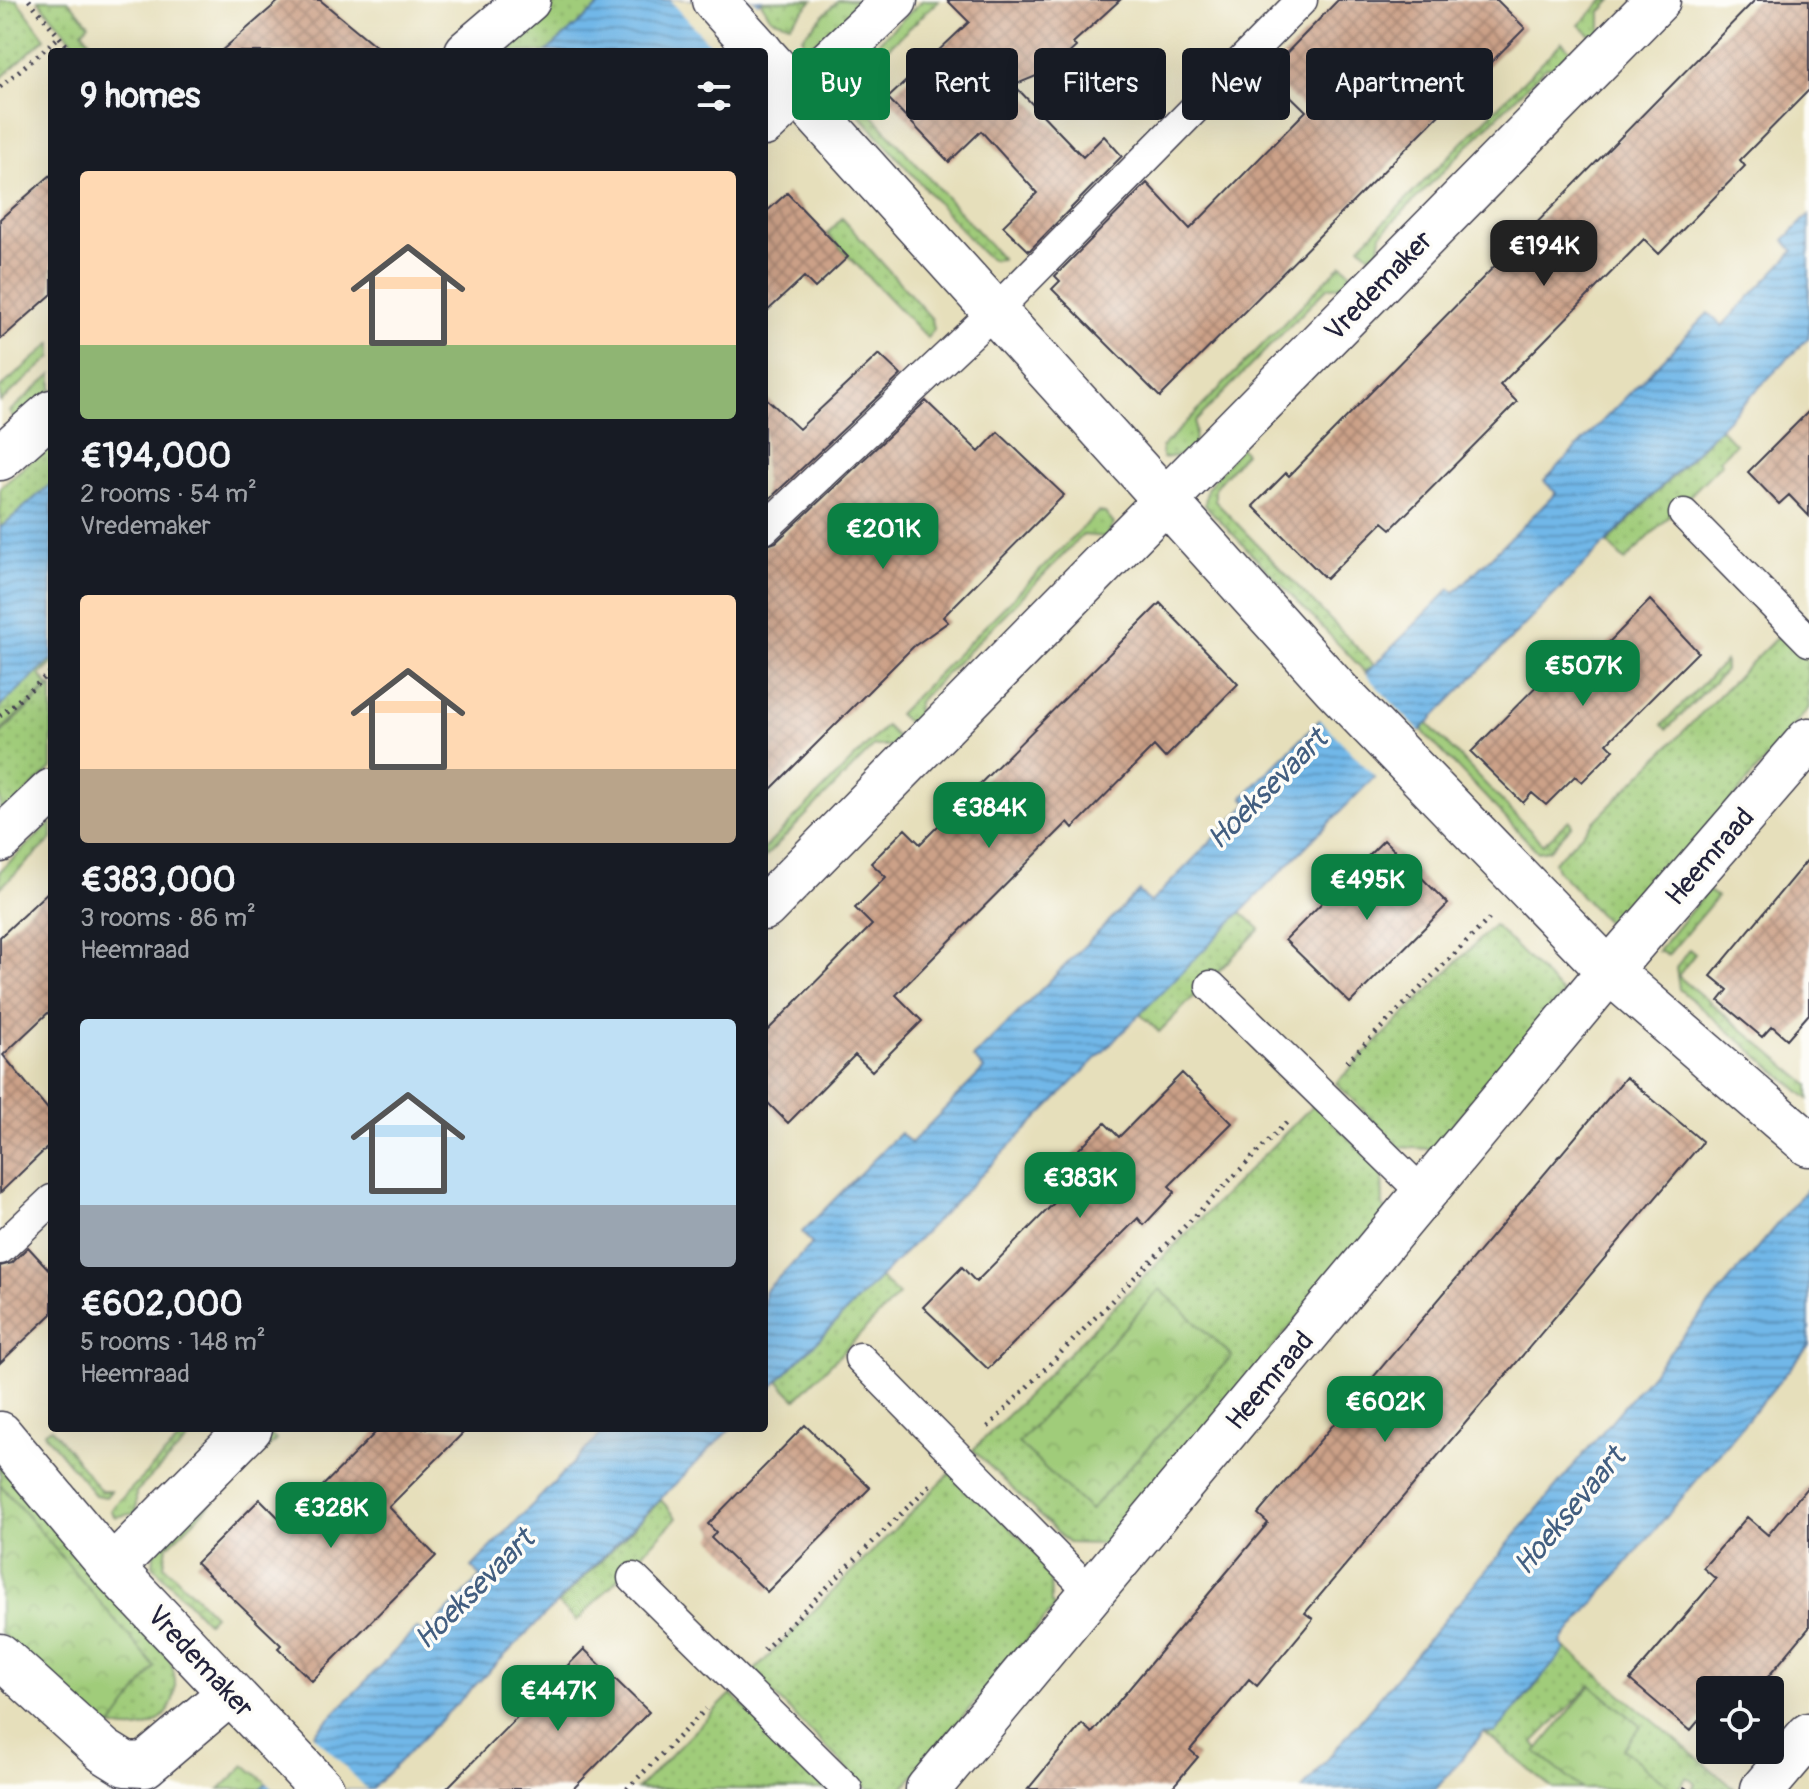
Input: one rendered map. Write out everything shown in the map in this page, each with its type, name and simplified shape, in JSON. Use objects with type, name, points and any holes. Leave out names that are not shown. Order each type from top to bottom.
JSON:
[{"type":"street","points":[[472,48],[528,0]]},
{"type":"street","points":[[714,0],[756,47]]},
{"type":"street","points":[[844,48],[895,0]]},
{"type":"street","name":"Vredemaker","points":[[768,904],[1658,0]]},
{"type":"street","points":[[768,60],[792,87]]},
{"type":"street","points":[[768,120],[792,98]]},
{"type":"street","points":[[821,120],[1335,688],[1524,884],[1609,971],[1809,1144]]},
{"type":"street","points":[[0,458],[48,416]]},
{"type":"street","name":"Heemraad","points":[[928,1789],[1609,971],[1809,740]]},
{"type":"street","points":[[0,840],[48,795]]},
{"type":"street","points":[[112,1568],[246,1432]]},
{"type":"street","name":"Vredemaker","points":[[0,1434],[112,1568],[322,1789]]},
{"type":"street","points":[[8,1678],[125,1764],[145,1765],[230,1693]]},
{"type":"street","points":[[1763,1789],[1809,1735]]},
{"type":"lane","points":[[768,525],[994,312],[1302,0]]},
{"type":"lane","points":[[1684,514],[1809,641]]},
{"type":"lane","points":[[1211,986],[1320,1089],[1423,1193]]},
{"type":"lane","points":[[0,1249],[48,1204]]},
{"type":"lane","points":[[860,1358],[1092,1593]]},
{"type":"lane","points":[[633,1578],[847,1789]]},
{"type":"path","points":[[29,0],[69,48]]},
{"type":"path","points":[[0,87],[59,37]]},
{"type":"path","points":[[0,716],[48,674]]},
{"type":"path","points":[[627,1789],[1524,884]]},
{"type":"green space","points":[[0,0],[17,0],[45,38],[0,79]]},
{"type":"green space","points":[[38,0],[68,0],[89,24],[82,31],[96,48],[79,48]]},
{"type":"green space","points":[[560,0],[613,0],[599,6],[551,48],[505,48]]},
{"type":"green space","points":[[813,0],[790,24],[771,18],[760,1]]},
{"type":"green space","points":[[838,0],[865,0],[827,36],[806,46],[802,37]]},
{"type":"green space","points":[[923,0],[939,0],[888,48],[872,48]]},
{"type":"green space","points":[[1604,0],[1612,0],[1601,12],[1601,37],[1597,41],[1579,25]]},
{"type":"green space","points":[[1562,42],[1579,59],[1571,68],[1546,67],[1381,234],[1378,263],[1360,246],[1485,120],[1493,120],[1493,112]]},
{"type":"green space","points":[[864,120],[877,120],[1002,259],[992,260],[981,252]]},
{"type":"green space","points":[[842,218],[932,319],[934,329],[927,338],[827,234]]},
{"type":"green space","points":[[1342,264],[1359,281],[1355,286],[1328,287],[1195,422],[1194,448],[1183,455],[1162,458],[1162,447]]},
{"type":"green space","points":[[48,346],[48,360],[0,402],[0,388]]},
{"type":"green space","points":[[48,378],[48,394],[16,422],[9,412]]},
{"type":"green space","points":[[1720,428],[1735,444],[1719,460],[1722,463],[1625,561],[1607,543]]},
{"type":"green space","points":[[48,446],[48,486],[0,528],[0,488]]},
{"type":"green space","points":[[1240,447],[1245,453],[1215,487],[1215,501],[1374,665],[1365,672],[1205,505],[1207,489]]},
{"type":"green space","points":[[1098,512],[1105,513],[1114,524],[1106,537],[1083,535],[918,702],[916,730],[898,714]]},
{"type":"green space","points":[[48,620],[48,668],[40,675],[48,687],[0,731],[0,664]]},
{"type":"green space","points":[[1780,634],[1807,661],[1809,708],[1651,896],[1623,922],[1609,925],[1557,870],[1554,862]]},
{"type":"green space","points":[[1725,661],[1725,671],[1667,729],[1662,725]]},
{"type":"green space","points":[[48,690],[48,772],[0,817],[0,734]]},
{"type":"green space","points":[[1426,722],[1543,844],[1569,820],[1572,825],[1549,850],[1538,852],[1427,736],[1421,728]]},
{"type":"green space","points":[[886,726],[903,743],[896,750],[891,746],[874,746],[768,854],[768,845]]},
{"type":"green space","points":[[48,826],[48,843],[0,888],[0,871]]},
{"type":"green space","points":[[1708,890],[1717,897],[1668,955],[1658,951]]},
{"type":"green space","points":[[1241,912],[1260,929],[1159,1032],[1140,1014]]},
{"type":"green space","points":[[1494,925],[1563,994],[1432,1149],[1399,1147],[1336,1083]]},
{"type":"green space","points":[[1689,949],[1695,954],[1678,976],[1809,1085],[1809,1099],[1679,989],[1676,968]]},
{"type":"green space","points":[[1314,1104],[1382,1170],[1383,1207],[1388,1211],[1104,1548],[1100,1544],[1068,1543],[973,1450]]},
{"type":"green space","points":[[880,1278],[899,1295],[796,1399],[778,1381]]},
{"type":"green space","points":[[1160,1289],[1232,1356],[1090,1510],[1018,1443]]},
{"type":"green space","points":[[48,1430],[54,1432],[101,1491],[111,1491],[106,1497],[95,1495],[44,1433]]},
{"type":"green space","points":[[187,1432],[196,1432],[136,1492],[136,1513],[115,1517],[111,1511]]},
{"type":"green space","points":[[265,1432],[276,1440],[167,1547],[164,1565],[214,1615],[207,1622],[153,1566],[154,1554]]},
{"type":"green space","points":[[0,1462],[170,1660],[175,1692],[164,1716],[154,1724],[126,1729],[109,1725],[0,1628]]},
{"type":"green space","points":[[952,1471],[1050,1567],[1051,1603],[1055,1607],[902,1789],[868,1789],[752,1673]]},
{"type":"green space","points":[[0,1484],[155,1667],[108,1732],[0,1632]]},
{"type":"green space","points":[[661,1500],[677,1518],[577,1621],[558,1604]]},
{"type":"green space","points":[[1560,1643],[1696,1756],[1696,1764],[1705,1764],[1735,1789],[1692,1789],[1695,1784],[1687,1777],[1678,1789],[1649,1789],[1623,1748],[1641,1726],[1591,1685],[1534,1742],[1543,1754],[1606,1789],[1553,1789],[1484,1732],[1495,1733],[1541,1680]]},
{"type":"green space","points":[[1591,1685],[1641,1726],[1623,1749],[1672,1789],[1582,1789],[1536,1752]]},
{"type":"green space","points":[[731,1694],[827,1789],[637,1789]]},
{"type":"green space","points":[[245,1765],[267,1783],[261,1789],[220,1789]]},
{"type":"water","points":[[612,0],[761,0],[712,48],[551,48],[599,6]]},
{"type":"water","name":"Hoeksevaart","points":[[1809,215],[1809,337],[768,1391],[768,1288],[812,1244],[802,1232],[900,1133],[911,1143],[984,1069],[973,1058],[1139,891],[1150,903],[1249,803],[1243,797],[1450,589],[1455,592],[1556,493],[1544,481],[1708,313],[1722,326],[1794,251],[1784,240]]},
{"type":"water","points":[[48,486],[48,663],[0,707],[0,528]]},
{"type":"water","name":"Hoeksevaart","points":[[1809,1186],[1809,1346],[1561,1642],[1565,1650],[1495,1733],[1484,1732],[1436,1789],[1302,1789]]},
{"type":"water","name":"Hoeksevaart","points":[[603,1432],[727,1432],[372,1789],[261,1789],[417,1628],[425,1634],[481,1577],[472,1567]]},
{"type":"pier","points":[[670,0],[754,0],[760,7],[717,48],[713,48]]},
{"type":"pier","points":[[1363,672],[1421,733],[1377,779],[1317,716]]},
{"type":"pier","points":[[312,1733],[367,1789],[274,1789],[264,1780]]},
{"type":"building","points":[[280,0],[320,0],[378,48],[225,48]]},
{"type":"building","points":[[947,0],[1120,0],[1073,43],[1075,48],[1034,48],[1034,77],[1018,83],[1018,48],[941,48],[969,22]]},
{"type":"building","points":[[1338,0],[1497,0],[1525,28],[1493,60],[1493,48],[1306,48],[1306,111],[1290,95],[1290,49]]},
{"type":"building","points":[[1755,0],[1809,0],[1809,90],[1740,160],[1745,166],[1659,254],[1644,239],[1500,385],[1517,402],[1391,529],[1383,522],[1326,579],[1253,506],[1286,473],[1289,476]]},
{"type":"building","points":[[906,81],[906,117],[890,100],[890,96]]},
{"type":"building","points":[[1018,89],[1034,106],[1034,120],[1048,120],[1083,157],[1104,136],[1122,156],[1029,251],[1003,226],[1037,193],[981,131],[949,162],[909,120],[1018,120]]},
{"type":"building","points":[[1306,111],[1306,120],[1434,120],[1160,397],[1052,289],[1060,281],[1055,276],[1147,183],[1190,229]]},
{"type":"building","points":[[48,177],[48,298],[0,340],[0,219]]},
{"type":"building","points":[[787,193],[848,257],[815,288],[804,277],[768,310],[768,210]]},
{"type":"building","points":[[879,354],[901,375],[768,500],[768,400],[799,429]]},
{"type":"building","points":[[926,401],[979,452],[998,432],[1064,495],[943,617],[948,622],[913,647],[768,792],[768,545],[776,542]]},
{"type":"building","points":[[1809,411],[1809,516],[1789,495],[1779,504],[1748,472]]},
{"type":"building","points":[[1650,600],[1698,652],[1607,743],[1614,750],[1582,782],[1575,776],[1546,805],[1532,793],[1523,803],[1471,752],[1570,652],[1585,667]]},
{"type":"building","points":[[1160,603],[1238,684],[1165,758],[1154,746],[1073,828],[1068,822],[896,995],[922,1021],[872,1071],[855,1055],[788,1123],[768,1103],[768,1030],[872,925],[855,908],[886,877],[871,863],[905,829],[920,844]]},
{"type":"building","points":[[1384,840],[1448,904],[1350,1003],[1285,940]]},
{"type":"building","points":[[1809,858],[1809,1014],[1787,1039],[1772,1026],[1762,1037],[1719,1001],[1728,990],[1711,976]]},
{"type":"building","points":[[48,892],[48,1013],[3,1055],[48,1109],[48,1147],[0,1193],[0,937]]},
{"type":"building","points":[[1182,1073],[1232,1123],[1169,1186],[1175,1192],[1144,1225],[1138,1218],[988,1369],[923,1307],[962,1267],[976,1282],[1060,1197],[1045,1183],[1105,1123],[1119,1137]]},
{"type":"building","points":[[1626,1077],[1702,1141],[1701,1144],[1305,1613],[1313,1619],[1257,1686],[1249,1679],[1190,1750],[1198,1757],[1171,1789],[1028,1789],[1082,1724],[1092,1733],[1268,1523],[1258,1514]]},
{"type":"building","points":[[28,1247],[48,1269],[48,1318],[0,1363],[0,1266],[12,1263]]},
{"type":"building","points":[[805,1425],[870,1488],[767,1592],[711,1538],[716,1532],[708,1524]]},
{"type":"building","points":[[376,1432],[464,1432],[389,1507],[436,1556],[312,1681],[278,1648],[281,1645],[196,1563],[260,1499],[285,1524]]},
{"type":"building","points":[[1809,1485],[1809,1628],[1769,1676],[1696,1676],[1696,1724],[1690,1731],[1630,1680],[1716,1579],[1703,1568],[1747,1517],[1768,1535]]},
{"type":"building","points":[[584,1649],[649,1712],[573,1789],[446,1789]]}]
